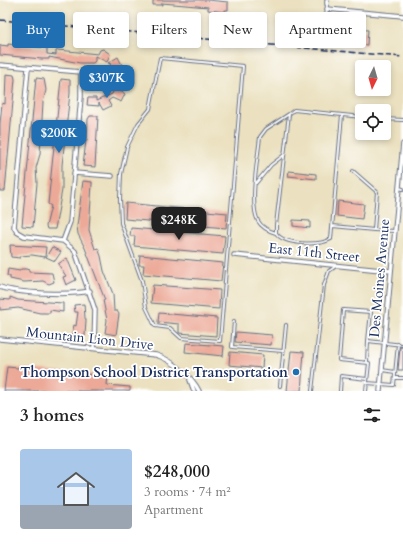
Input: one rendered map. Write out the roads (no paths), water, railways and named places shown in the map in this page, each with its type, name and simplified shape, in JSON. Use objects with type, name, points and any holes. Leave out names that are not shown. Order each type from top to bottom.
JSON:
[{"type":"street","points":[[327,4],[403,16]]},
{"type":"street","points":[[0,66],[81,72],[87,73],[99,81]]},
{"type":"street","points":[[28,68],[14,227],[17,232],[24,236],[63,241],[75,251],[90,291],[95,310],[94,348]]},
{"type":"street","points":[[63,241],[70,222],[81,72]]},
{"type":"street","name":"Des Moines Avenue","points":[[380,391],[395,231],[401,188],[403,144]]},
{"type":"street","points":[[74,173],[112,176]]},
{"type":"street","name":"East 11th Street","points":[[234,255],[391,271]]},
{"type":"street","points":[[0,287],[65,294],[77,294],[90,291]]},
{"type":"street","name":"Mountain Lion Drive","points":[[1,340],[94,348],[150,354],[162,357],[176,365],[195,384],[199,391]]},
{"type":"street","name":"Mountain Lion Drive","points":[[190,380],[194,391]]},
{"type":"lane","points":[[160,58],[243,66],[220,341],[181,338],[170,328],[155,326],[146,307],[142,280],[121,223],[121,174],[127,147],[138,124],[150,109],[160,58]]},
{"type":"lane","points":[[342,115],[331,239],[324,243],[285,240],[276,233],[267,230],[258,221],[253,204],[260,136],[266,129],[294,110],[355,116]]},
{"type":"lane","points":[[276,233],[289,114]]},
{"type":"lane","points":[[391,119],[403,120]]},
{"type":"lane","points":[[255,184],[271,165],[284,155]]},
{"type":"lane","points":[[353,171],[377,192],[374,230]]},
{"type":"lane","points":[[332,226],[395,231]]},
{"type":"lane","points":[[312,391],[324,286],[329,271],[336,266]]},
{"type":"lane","points":[[366,363],[371,312],[343,310],[338,360],[366,363],[369,363],[366,391]]},
{"type":"lane","points":[[234,321],[232,347],[284,352]]},
{"type":"lane","points":[[280,386],[286,325]]},
{"type":"lane","points":[[368,342],[403,345]]},
{"type":"lane","points":[[366,383],[394,385],[398,344]]},
{"type":"lane","points":[[382,370],[395,372]]},
{"type":"lane","points":[[340,391],[341,376],[367,379]]},
{"type":"lane","points":[[395,378],[403,378]]},
{"type":"railway","points":[[0,20],[403,57]]},
{"type":"place","name":"Thompson School District Transportation","points":[[296,372]]}]
